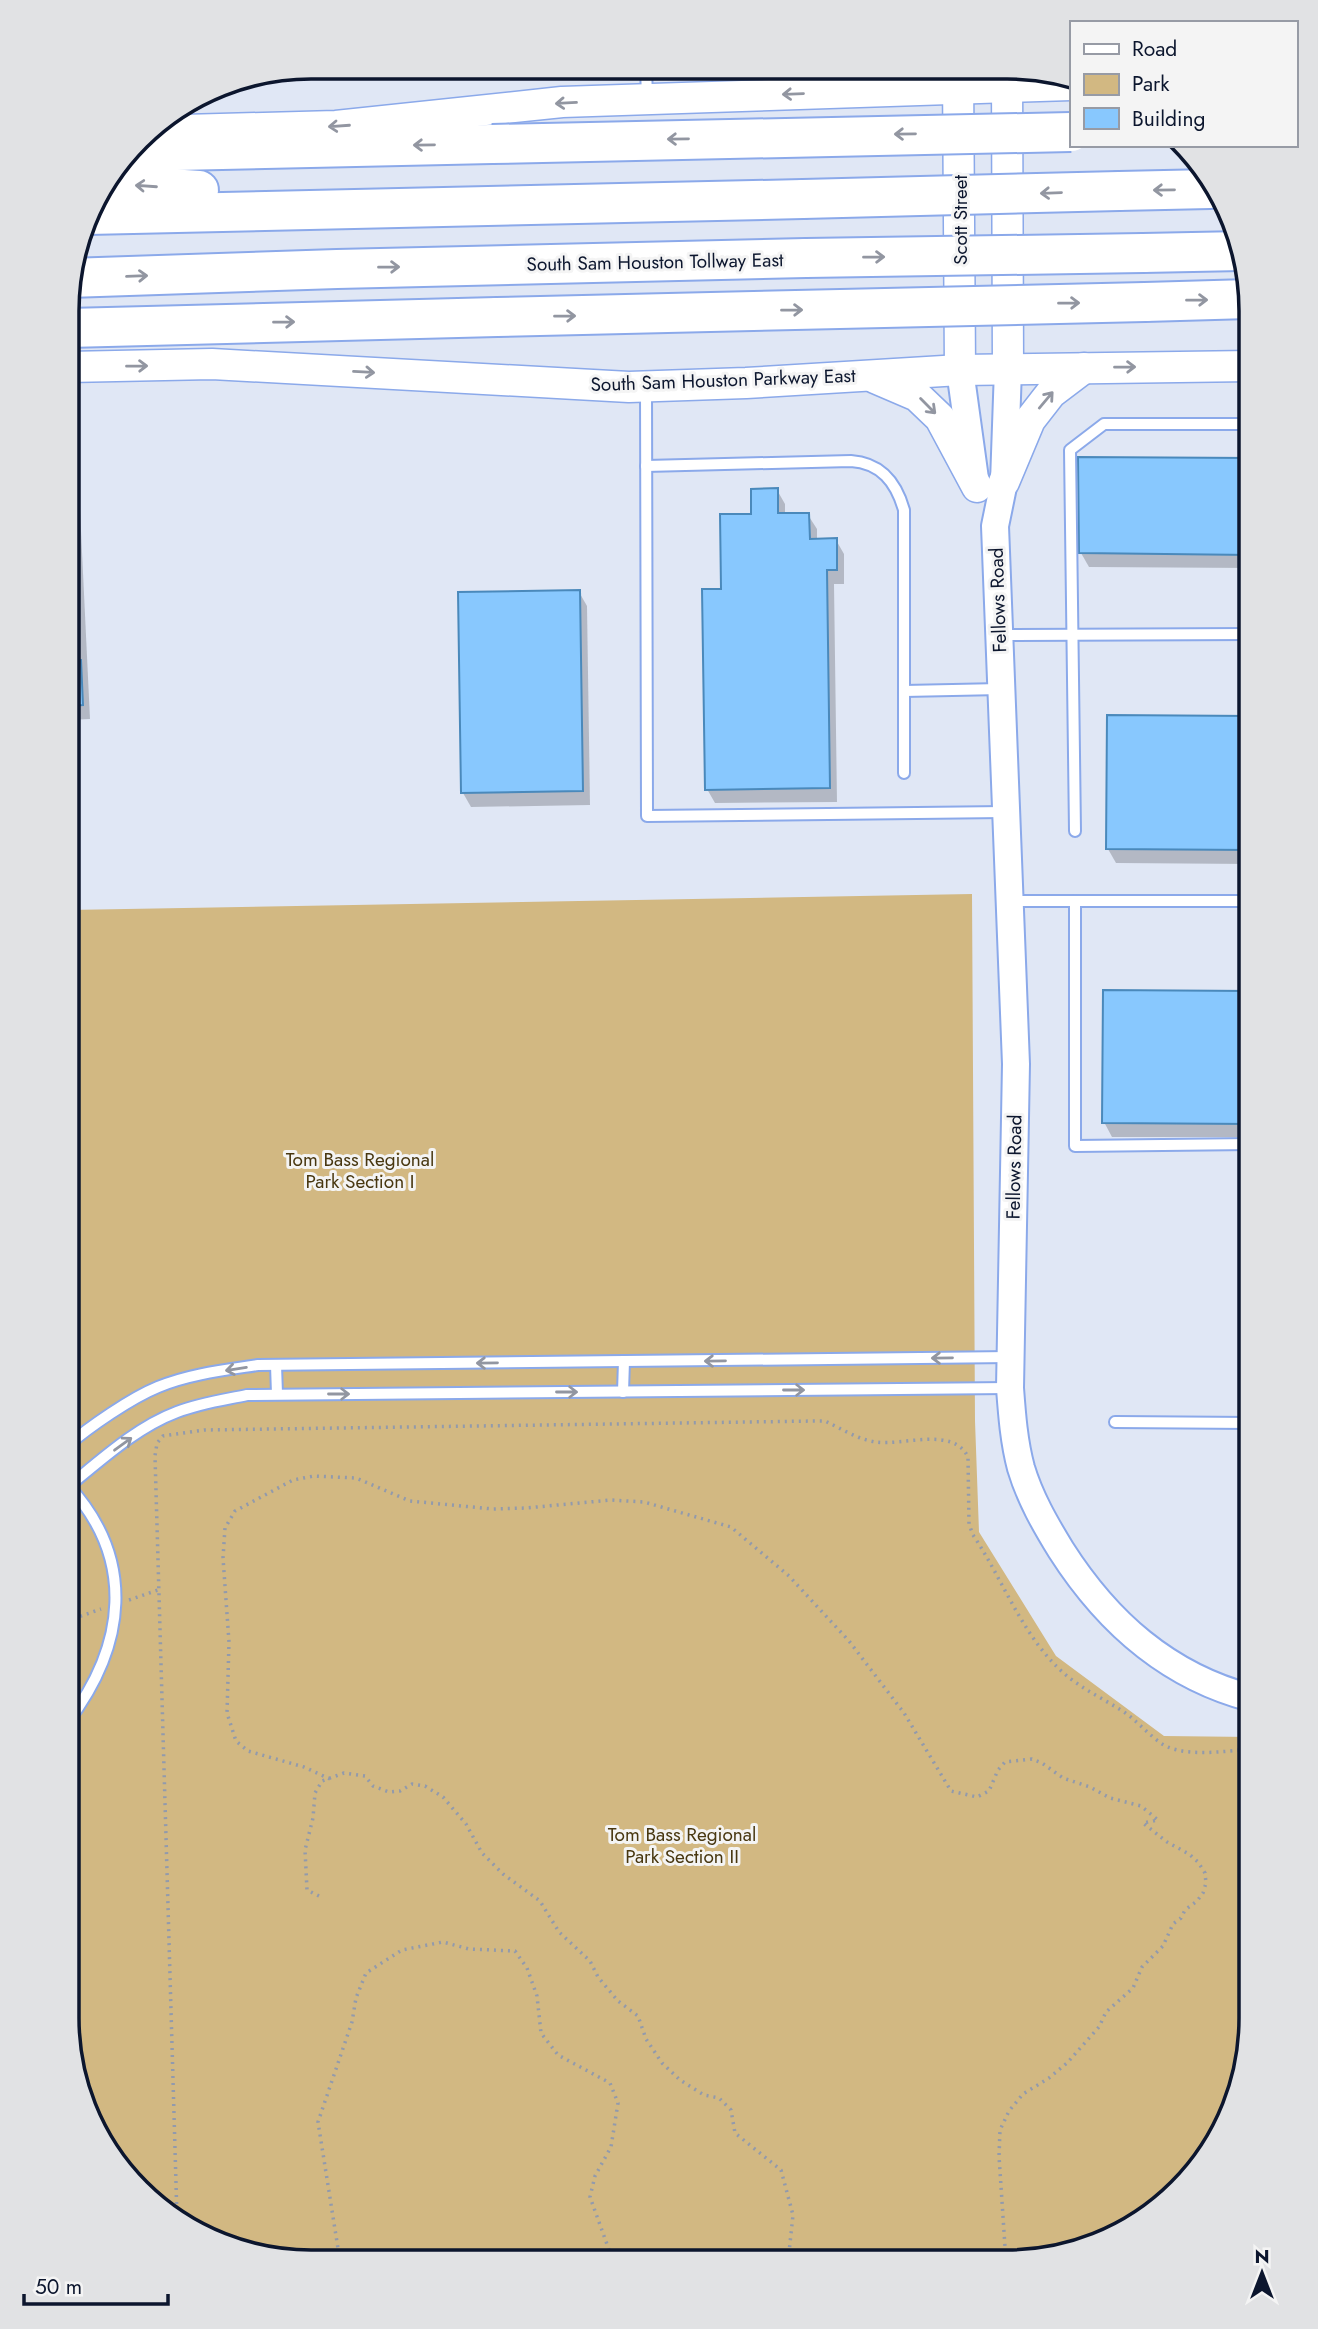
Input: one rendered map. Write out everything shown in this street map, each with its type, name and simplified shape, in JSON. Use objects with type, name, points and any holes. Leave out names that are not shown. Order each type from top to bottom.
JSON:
[{"type":"highway","points":[[142,152],[1070,132]]},
{"type":"highway","points":[[116,185],[355,195],[803,199]]},
{"type":"highway","points":[[100,215],[1204,189]]},
{"type":"highway","name":"South Sam Houston Tollway East","points":[[82,278],[806,258],[1231,251]]},
{"type":"highway","points":[[79,310],[167,308],[257,301],[337,269]]},
{"type":"highway","points":[[79,328],[1238,299]]},
{"type":"main road","points":[[853,92],[879,79]]},
{"type":"main road","points":[[165,131],[336,126],[562,102],[853,92],[959,79],[1007,79],[1053,83]]},
{"type":"main road","name":"Scott Street","points":[[959,79],[960,370]]},
{"type":"main road","points":[[1007,79],[1008,369]]},
{"type":"main road","name":"South Sam Houston Parkway East","points":[[79,368],[212,364],[646,386],[960,370],[1239,366]]},
{"type":"main road","points":[[868,375],[917,396],[940,418],[990,485],[1030,420],[1051,393],[1084,368]]},
{"type":"street","name":"Fellows Road","points":[[990,485],[1008,369]]},
{"type":"street","name":"Fellows Road","points":[[960,370],[990,485],[995,526],[1016,1064],[1010,1388],[1015,1442],[1033,1500],[1081,1581],[1122,1627],[1167,1663],[1220,1689],[1239,1695]]},
{"type":"lane","points":[[646,79],[647,99]]},
{"type":"lane","points":[[646,386],[647,816],[1006,812]]},
{"type":"lane","points":[[1075,831],[1070,450],[1104,424],[1239,424]]},
{"type":"lane","points":[[646,466],[851,461],[877,467],[889,478],[900,495],[904,510],[904,773]]},
{"type":"lane","points":[[999,635],[1239,634]]},
{"type":"lane","points":[[904,691],[1001,689]]},
{"type":"lane","points":[[1009,901],[1239,901]]},
{"type":"lane","points":[[1075,901],[1075,1146],[1239,1144]]},
{"type":"lane","points":[[79,1438],[130,1402],[157,1387],[228,1370],[276,1365],[1011,1357]]},
{"type":"lane","points":[[624,1362],[624,1392]]},
{"type":"lane","points":[[276,1365],[277,1394]]},
{"type":"lane","points":[[79,1477],[128,1440],[175,1413],[209,1402],[247,1395],[1010,1388]]},
{"type":"lane","points":[[1115,1422],[1239,1423]]},
{"type":"lane","points":[[79,1498],[104,1535],[113,1562],[116,1618],[107,1653],[79,1706]]},
{"type":"path","points":[[177,2207],[155,1456],[157,1443],[163,1436],[204,1430],[825,1421],[876,1442],[938,1440],[954,1443],[964,1448],[968,1457],[969,1524],[973,1535],[1022,1621],[1067,1676],[1124,1712],[1159,1743],[1175,1751],[1239,1750]]},
{"type":"path","points":[[330,1779],[304,1767],[248,1751],[236,1741],[227,1713],[229,1642],[223,1558],[225,1528],[234,1511],[293,1480],[314,1476],[356,1478],[410,1500],[493,1508],[611,1500],[644,1502],[731,1527],[789,1576],[849,1642],[904,1713],[951,1791],[977,1797],[989,1791],[998,1770],[1005,1762],[1032,1759],[1063,1778],[1150,1812],[1158,1820],[1143,1823],[1198,1862],[1205,1873],[1203,1893],[1173,1924],[1163,1946],[1142,1967],[1133,1988],[1106,2012],[1099,2027],[1067,2063],[1023,2094],[1009,2111],[1000,2130],[999,2156],[1005,2250]]},
{"type":"path","points":[[319,1896],[307,1890],[305,1850],[313,1818],[315,1793],[322,1781],[344,1773],[354,1774],[365,1776],[373,1786],[389,1792],[400,1791],[412,1784],[425,1786],[443,1797],[466,1824],[482,1853],[503,1874],[540,1901],[559,1932],[590,1961],[598,1977],[618,2001],[638,2016],[646,2039],[662,2063],[680,2080],[704,2095],[719,2098],[731,2110],[735,2133],[781,2169],[793,2215],[789,2250]]},
{"type":"path","points":[[338,2250],[318,2122],[352,2022],[356,1998],[366,1973],[402,1950],[443,1942],[469,1949],[515,1951],[527,1969],[537,1996],[541,2033],[558,2055],[610,2083],[618,2103],[611,2147],[595,2176],[590,2197],[609,2250]]},
{"type":"green space","points":[[972,894],[975,1421],[979,1532],[1056,1656],[1164,1736],[1239,1737],[1239,2033],[1235,2063],[1227,2093],[1208,2134],[1191,2159],[1160,2193],[1110,2226],[1082,2238],[1037,2248],[311,2250],[281,2248],[222,2233],[170,2202],[147,2182],[127,2159],[110,2134],[91,2093],[79,2033],[79,910]]},
{"type":"building","points":[[1078,457],[1239,458],[1239,555],[1079,553]]},
{"type":"building","points":[[778,488],[778,513],[809,513],[810,539],[837,538],[837,570],[827,570],[830,788],[705,790],[702,589],[721,589],[720,514],[751,514],[751,489]]},
{"type":"building","points":[[580,590],[583,791],[461,793],[458,592]]},
{"type":"building","points":[[79,660],[83,705],[79,705]]},
{"type":"building","points":[[1107,715],[1239,716],[1239,850],[1106,849]]},
{"type":"building","points":[[1103,990],[1239,991],[1239,1124],[1102,1123]]},
{"type":"park label","name":"Tom Bass Regional Park Section I","points":[[360,1170]]},
{"type":"park label","name":"Tom Bass Regional Park Section II","points":[[682,1845]]}]
